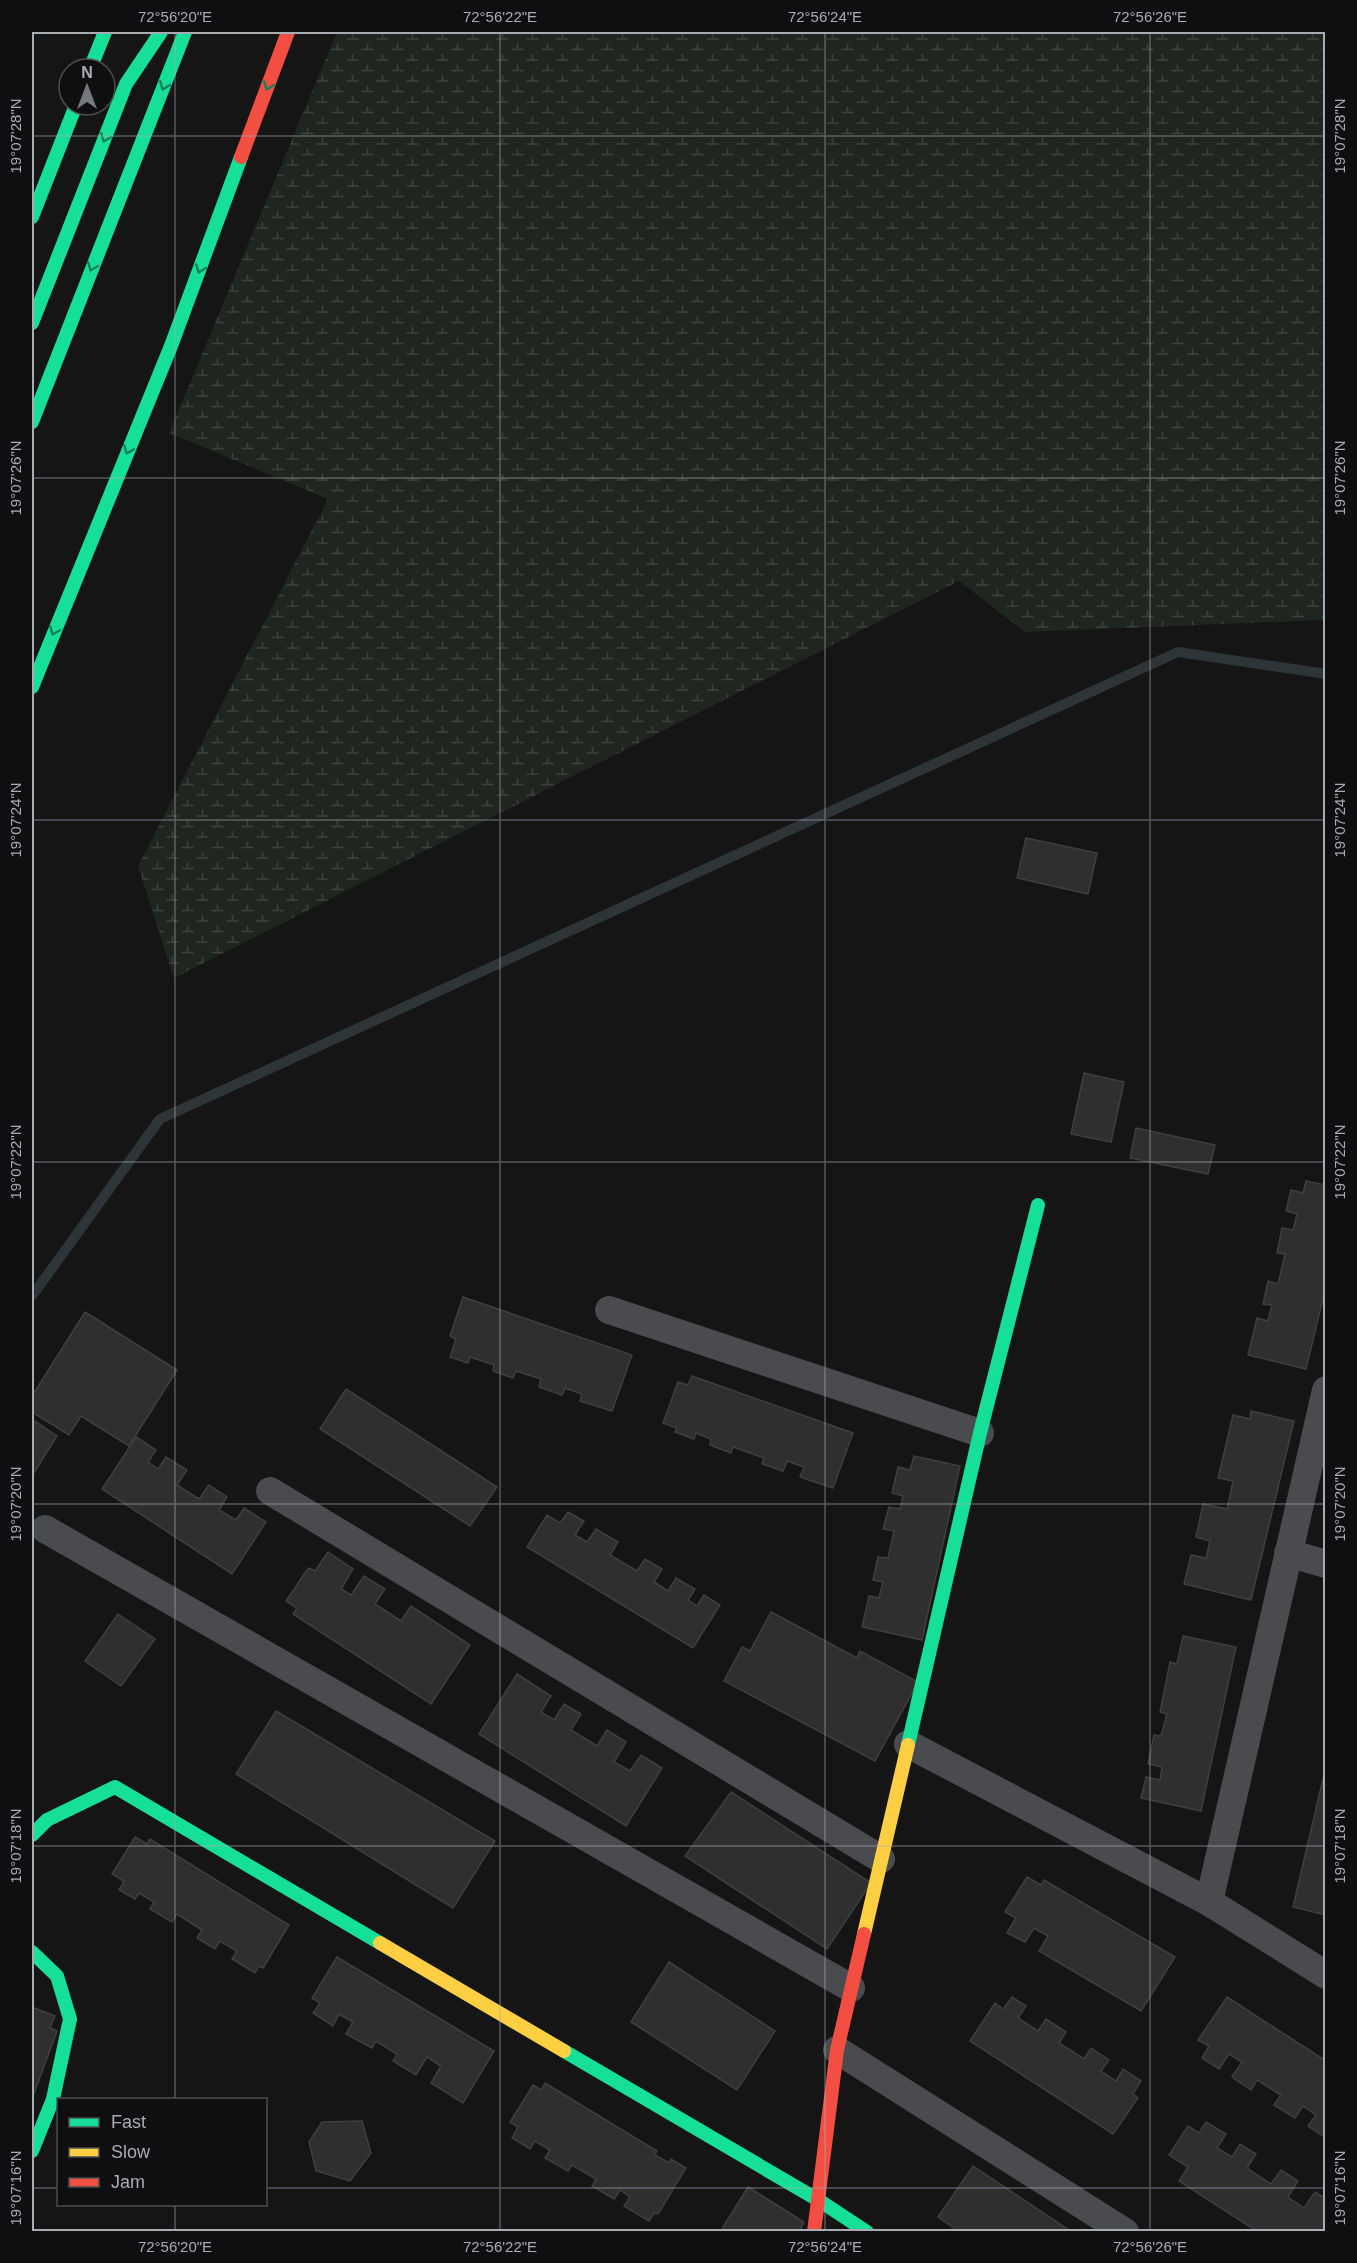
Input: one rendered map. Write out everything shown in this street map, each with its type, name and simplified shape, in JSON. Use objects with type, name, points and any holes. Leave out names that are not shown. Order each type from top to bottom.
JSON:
[{"type":"main road","points":[[95,57],[105,32]]},
{"type":"main road","points":[[32,323],[126,84],[161,32]]},
{"type":"main road","points":[[32,422],[185,32]]},
{"type":"main road","points":[[32,687],[171,346],[288,32]]},
{"type":"main road","points":[[32,217],[71,117]]},
{"type":"main road","points":[[814,2232],[820,2201],[837,2050],[980,1434],[1038,1204]]},
{"type":"main road","points":[[32,1835],[47,1820],[115,1787],[820,2201],[867,2232]]},
{"type":"main road","points":[[32,1952],[57,1976],[70,2019],[53,2099],[32,2151]]},
{"type":"street","points":[[609,1310],[980,1434]]},
{"type":"street","points":[[1209,1902],[1326,1390]]},
{"type":"street","points":[[270,1491],[881,1859]]},
{"type":"street","points":[[45,1529],[851,1988]]},
{"type":"street","points":[[1288,1554],[1326,1564]]},
{"type":"street","points":[[908,1744],[1209,1902],[1326,1975]]},
{"type":"street","points":[[837,2050],[1125,2232]]},
{"type":"green space","points":[[337,32],[1325,32],[1325,620],[1025,632],[959,581],[174,978],[138,866],[328,499],[169,433]]},
{"type":"building","points":[[1026,838],[1097,853],[1088,894],[1017,878]]},
{"type":"building","points":[[1084,1073],[1124,1082],[1111,1142],[1071,1134]]},
{"type":"building","points":[[1136,1128],[1215,1145],[1208,1174],[1130,1158]]},
{"type":"building","points":[[1306,1181],[1326,1185],[1326,1286],[1306,1369],[1248,1355],[1257,1318],[1268,1321],[1272,1305],[1263,1304],[1268,1281],[1278,1284],[1285,1254],[1277,1253],[1282,1228],[1293,1230],[1297,1214],[1286,1211],[1291,1190],[1303,1193]]},
{"type":"building","points":[[463,1297],[632,1355],[612,1411],[580,1401],[582,1394],[565,1388],[562,1395],[539,1387],[541,1379],[516,1371],[513,1378],[493,1371],[494,1365],[470,1357],[468,1363],[450,1357],[456,1339],[450,1336]]},
{"type":"building","points":[[85,1312],[177,1370],[129,1446],[81,1416],[69,1435],[32,1412],[32,1396]]},
{"type":"building","points":[[692,1376],[853,1433],[833,1488],[800,1477],[804,1467],[787,1461],[783,1471],[762,1464],[764,1458],[733,1447],[731,1453],[710,1445],[711,1439],[696,1433],[694,1439],[675,1432],[677,1428],[663,1423],[678,1382],[688,1385]]},
{"type":"building","points":[[346,1389],[497,1487],[470,1526],[320,1429]]},
{"type":"building","points":[[1251,1411],[1294,1421],[1251,1600],[1184,1584],[1191,1555],[1206,1558],[1210,1541],[1196,1537],[1203,1504],[1227,1509],[1233,1481],[1218,1478],[1233,1415],[1250,1419]]},
{"type":"building","points":[[32,1419],[57,1436],[32,1476]]},
{"type":"building","points":[[136,1437],[156,1450],[148,1462],[158,1469],[166,1457],[187,1470],[177,1485],[199,1499],[209,1485],[227,1497],[219,1510],[236,1520],[244,1508],[266,1522],[232,1574],[102,1489]]},
{"type":"building","points":[[914,1456],[960,1466],[922,1640],[862,1627],[869,1596],[879,1598],[883,1582],[873,1580],[878,1557],[888,1558],[894,1531],[883,1529],[889,1507],[900,1509],[903,1496],[892,1493],[898,1467],[910,1470]]},
{"type":"building","points":[[568,1512],[584,1521],[575,1535],[587,1542],[596,1529],[618,1542],[610,1555],[637,1571],[645,1559],[662,1569],[654,1582],[668,1591],[676,1578],[695,1589],[688,1600],[697,1606],[704,1595],[720,1605],[693,1648],[527,1547],[547,1515],[560,1523]]},
{"type":"building","points":[[328,1552],[353,1569],[341,1589],[351,1595],[364,1576],[385,1589],[375,1604],[401,1621],[411,1606],[470,1645],[431,1704],[293,1614],[297,1608],[286,1601],[307,1570],[309,1568],[315,1571]]},
{"type":"building","points":[[771,1612],[857,1658],[860,1651],[918,1682],[875,1761],[724,1681],[742,1647],[750,1651]]},
{"type":"building","points":[[118,1614],[155,1639],[121,1686],[85,1661]]},
{"type":"building","points":[[1183,1636],[1236,1647],[1201,1811],[1141,1798],[1146,1777],[1160,1780],[1162,1767],[1148,1764],[1154,1735],[1161,1736],[1167,1714],[1160,1712],[1170,1662],[1177,1664]]},
{"type":"building","points":[[517,1674],[551,1696],[541,1712],[554,1720],[564,1704],[581,1714],[571,1730],[597,1746],[607,1730],[626,1742],[614,1762],[630,1771],[641,1755],[662,1768],[626,1826],[479,1734]]},
{"type":"building","points":[[276,1711],[495,1841],[453,1908],[236,1774]]},
{"type":"building","points":[[1326,1766],[1326,1915],[1293,1907]]},
{"type":"building","points":[[731,1792],[871,1883],[827,1949],[685,1856]]},
{"type":"building","points":[[135,1837],[147,1844],[150,1839],[289,1925],[263,1968],[259,1966],[255,1973],[232,1959],[237,1951],[220,1941],[215,1949],[197,1938],[202,1930],[177,1914],[172,1922],[150,1909],[154,1902],[139,1893],[135,1899],[119,1890],[124,1881],[112,1874]]},
{"type":"building","points":[[1027,1877],[1041,1885],[1044,1880],[1175,1957],[1141,2011],[1039,1951],[1048,1936],[1034,1928],[1025,1942],[1007,1933],[1016,1918],[1005,1912]]},
{"type":"building","points":[[337,1957],[494,2051],[463,2103],[431,2083],[441,2066],[427,2057],[416,2075],[393,2061],[397,2054],[376,2041],[372,2048],[346,2034],[353,2022],[339,2014],[333,2026],[313,2013],[320,2003],[312,1998]]},
{"type":"building","points":[[669,1962],[775,2031],[737,2090],[631,2022]]},
{"type":"building","points":[[1012,1997],[1026,2006],[1018,2018],[1038,2031],[1046,2019],[1066,2032],[1059,2043],[1084,2059],[1091,2048],[1109,2060],[1101,2071],[1116,2081],[1123,2069],[1141,2081],[1133,2094],[1138,2098],[1113,2134],[970,2041],[995,2003],[1003,2009]]},
{"type":"building","points":[[1227,1997],[1326,2061],[1326,2138],[1308,2126],[1316,2115],[1303,2106],[1295,2118],[1274,2105],[1281,2095],[1257,2080],[1251,2090],[1232,2077],[1242,2062],[1229,2054],[1219,2069],[1202,2058],[1209,2046],[1198,2040]]},
{"type":"building","points":[[32,2007],[55,2016],[50,2028],[57,2031],[32,2099]]},
{"type":"building","points":[[545,2083],[657,2151],[655,2155],[669,2163],[671,2159],[686,2168],[658,2214],[654,2213],[649,2221],[624,2206],[630,2197],[620,2190],[614,2199],[592,2186],[596,2179],[572,2165],[568,2171],[545,2158],[550,2150],[535,2141],[530,2149],[512,2138],[518,2127],[510,2122],[533,2085],[541,2090]]},
{"type":"building","points":[[362,2121],[371,2153],[350,2181],[316,2171],[309,2142],[322,2122]]},
{"type":"building","points":[[1206,2122],[1226,2134],[1217,2148],[1232,2157],[1240,2144],[1256,2154],[1247,2168],[1271,2184],[1281,2170],[1298,2181],[1288,2197],[1304,2208],[1315,2192],[1326,2199],[1326,2227],[1323,2232],[1258,2232],[1179,2181],[1188,2167],[1169,2155],[1188,2126],[1199,2133]]},
{"type":"building","points":[[973,2166],[1072,2232],[960,2232],[938,2217]]},
{"type":"building","points":[[748,2187],[804,2222],[799,2232],[720,2232]]},
{"type":"waterway","points":[[32,1296],[160,1119],[1178,652],[1326,674]]},
{"type":"traffic: fast","points":[[95,57],[105,32]]},
{"type":"traffic: fast","points":[[32,323],[126,84],[161,32]]},
{"type":"traffic: fast","points":[[32,422],[185,32]]},
{"type":"traffic: fast","points":[[32,217],[71,117]]},
{"type":"traffic: fast","points":[[32,687],[171,346],[241,157]]},
{"type":"traffic: fast","points":[[908,1745],[980,1433],[1038,1205]]},
{"type":"traffic: fast","points":[[32,1835],[47,1820],[115,1787],[380,1943]]},
{"type":"traffic: fast","points":[[32,1952],[57,1976],[70,2019],[53,2099],[32,2151]]},
{"type":"traffic: fast","points":[[564,2051],[820,2201],[867,2232]]},
{"type":"traffic: slow","points":[[864,1934],[908,1745]]},
{"type":"traffic: slow","points":[[380,1943],[564,2051]]},
{"type":"traffic: jam","points":[[241,157],[288,32]]},
{"type":"traffic: jam","points":[[814,2232],[837,2050],[864,1934]]}]
